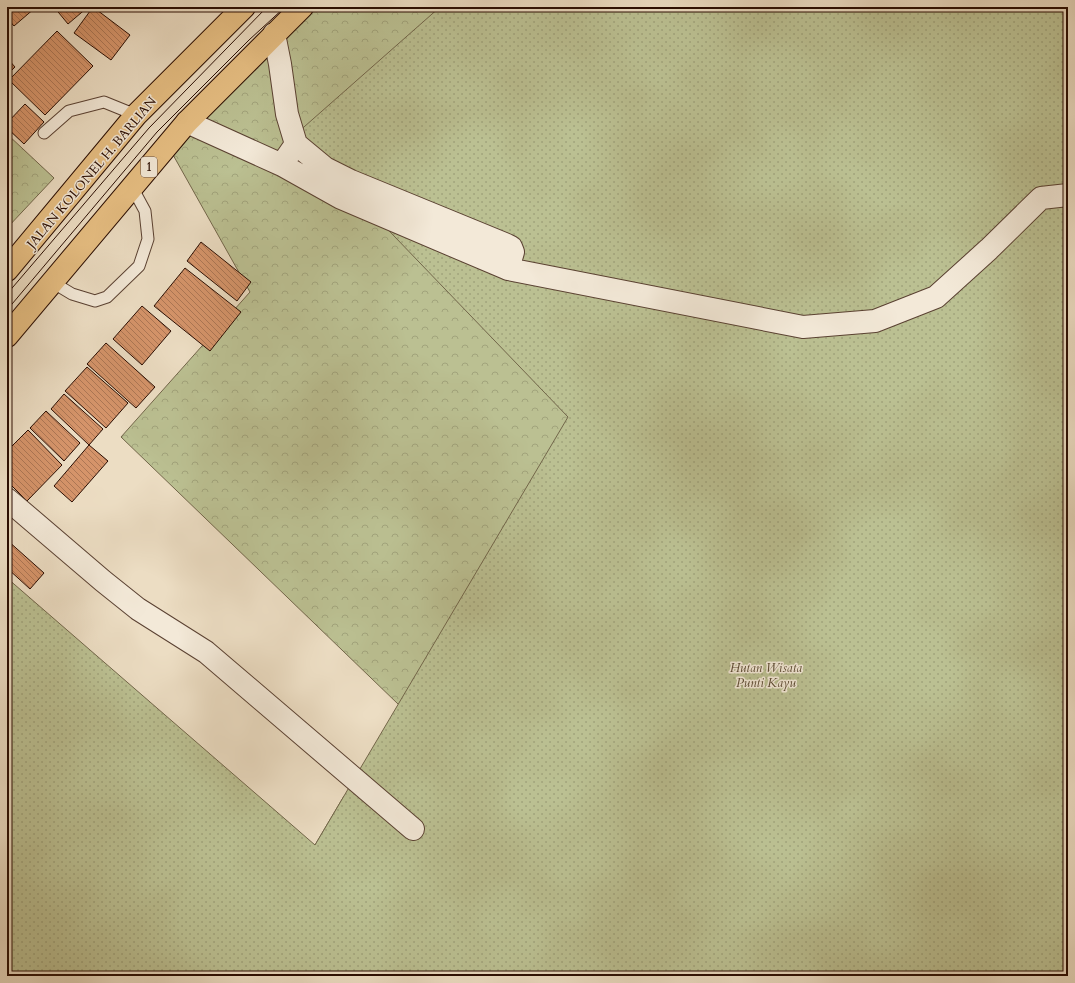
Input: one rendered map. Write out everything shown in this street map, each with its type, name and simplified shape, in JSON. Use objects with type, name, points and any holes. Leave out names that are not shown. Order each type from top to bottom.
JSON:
[{"type":"highway","name":"1","points":[[7,336],[187,122],[302,7]]},
{"type":"highway","name":"JALAN KOLONEL H. BARLIAN","points":[[7,270],[136,115],[235,10]]},
{"type":"street","points":[[274,34],[287,114],[296,144],[325,168],[352,181],[511,247],[514,252],[508,269]]},
{"type":"street","points":[[187,122],[282,165],[341,198],[508,269],[803,327],[875,321],[936,297],[1041,198],[1068,195]]},
{"type":"street","points":[[282,165],[296,144]]},
{"type":"street","points":[[7,499],[102,581],[132,604],[206,652],[413,829]]},
{"type":"lane","points":[[44,133],[69,111],[104,102],[136,115]]},
{"type":"lane","points":[[52,282],[72,294],[95,301],[107,297],[139,266],[148,239],[145,211],[132,187]]},
{"type":"green space","name":"Hutan Wisata Punti Kayu","points":[[309,7],[1068,7],[1068,976],[7,976],[7,757],[315,845],[344,796],[534,809],[398,704],[121,437],[250,292],[163,137]]},
{"type":"green space","name":"Hutan Wisata Punti Kayu","points":[[440,7],[1068,7],[1068,976],[7,976],[7,578],[315,845],[568,417],[296,134]]},
{"type":"green space","points":[[7,134],[54,178],[7,228]]},
{"type":"building","points":[[7,7],[35,8],[14,26],[7,18]]},
{"type":"building","points":[[54,7],[88,7],[68,24]]},
{"type":"building","points":[[93,7],[130,35],[111,60],[74,33]]},
{"type":"building","points":[[57,31],[93,66],[45,115],[9,80]]},
{"type":"building","points":[[7,58],[15,67],[7,75]]},
{"type":"building","points":[[25,104],[44,122],[24,144],[7,128],[7,123]]},
{"type":"building","points":[[201,242],[251,282],[237,301],[187,261]]},
{"type":"building","points":[[185,268],[241,312],[210,351],[154,306]]},
{"type":"building","points":[[142,306],[171,331],[142,365],[113,339]]},
{"type":"building","points":[[106,343],[155,387],[136,408],[87,364]]},
{"type":"building","points":[[87,367],[128,403],[106,428],[65,391]]},
{"type":"building","points":[[64,394],[103,429],[89,445],[51,409]]},
{"type":"building","points":[[46,411],[80,443],[64,461],[30,428]]},
{"type":"building","points":[[28,430],[62,465],[27,501],[7,481],[7,451]]},
{"type":"building","points":[[89,445],[108,461],[72,502],[54,486]]},
{"type":"building","points":[[7,540],[44,573],[30,589],[7,568]]},
{"type":"tram line","points":[[7,294],[149,128],[267,7]]},
{"type":"tram line","points":[[7,310],[157,132],[249,40],[285,7]]}]
